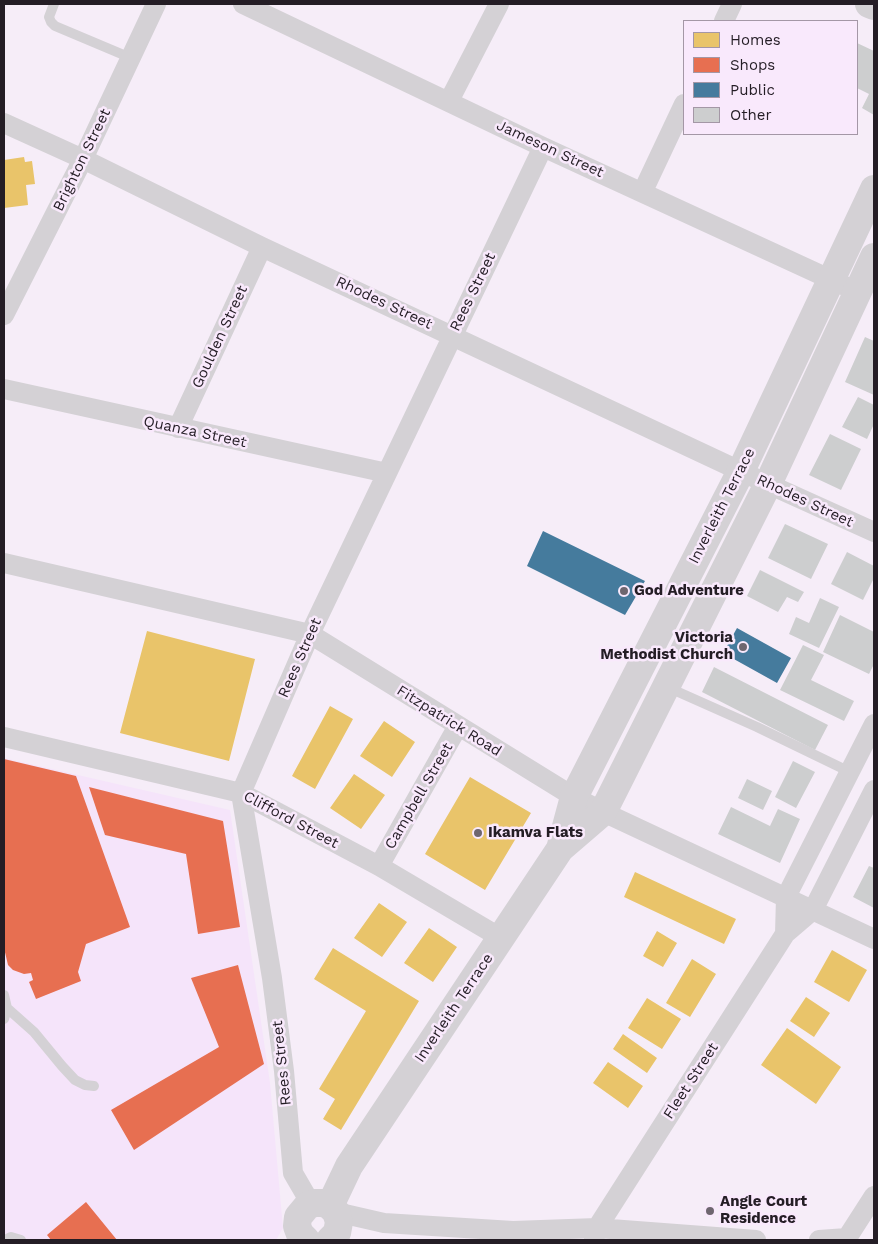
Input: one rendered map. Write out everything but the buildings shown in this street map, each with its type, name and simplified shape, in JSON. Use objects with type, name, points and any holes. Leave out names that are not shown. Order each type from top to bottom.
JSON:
[{"type":"street","name":"Brighton Street","points":[[4,315],[83,159],[156,4]]},
{"type":"street","name":"Jameson Street","points":[[243,4],[543,147],[858,292]]},
{"type":"street","points":[[449,101],[499,4]]},
{"type":"street","points":[[724,20],[732,4]]},
{"type":"street","points":[[869,4],[874,6]]},
{"type":"street","points":[[642,192],[683,106]]},
{"type":"street","name":"Rhodes Street","points":[[4,122],[262,247],[874,532]]},
{"type":"street","name":"Rees Street","points":[[326,1216],[293,1173],[284,1070],[272,978],[241,793],[310,634],[543,147]]},
{"type":"street","name":"Inverleith Terrace","points":[[560,849],[574,797],[741,471],[874,189]]},
{"type":"street","name":"Goulden Street","points":[[178,428],[262,247]]},
{"type":"street","name":"Inverleith Terrace","points":[[300,1238],[297,1226],[298,1217],[302,1210],[326,1216],[349,1166],[560,849],[603,812],[768,484],[874,257]]},
{"type":"street","name":"Quanza Street","points":[[4,389],[387,473]]},
{"type":"street","name":"Fitzpatrick Road","points":[[4,563],[310,634],[574,797],[874,939]]},
{"type":"street","points":[[785,934],[786,897],[874,724]]},
{"type":"street","name":"Campbell Street","points":[[379,866],[458,726]]},
{"type":"street","name":"Clifford Street","points":[[4,736],[241,793],[379,866],[501,938]]},
{"type":"street","name":"Fleet Street","points":[[596,1234],[785,934],[813,910],[874,790]]},
{"type":"street","points":[[819,1240],[847,1239],[874,1196]]},
{"type":"street","points":[[326,1216],[384,1223],[513,1231],[756,1240]]},
{"type":"lane","points":[[54,4],[49,17],[55,26],[131,58]]},
{"type":"lane","points":[[666,687],[850,772]]},
{"type":"lane","points":[[4,995],[8,1008],[34,1032],[75,1080],[85,1085],[94,1086]]},
{"type":"lane","points":[[4,1020],[8,1008]]},
{"type":"lane","points":[[5,1240],[11,1237],[21,1240]]},
{"type":"shaded area","points":[[4,758],[230,810],[270,1083],[283,1228],[276,1240],[4,1240]]},
{"type":"place","name":"God Adventure","points":[[624,591]]},
{"type":"place","name":"Victoria Methodist Church","points":[[743,647]]},
{"type":"place","name":"Ikamva Flats","points":[[478,833]]},
{"type":"place","name":"Angle Court Residence","points":[[710,1211]]}]
